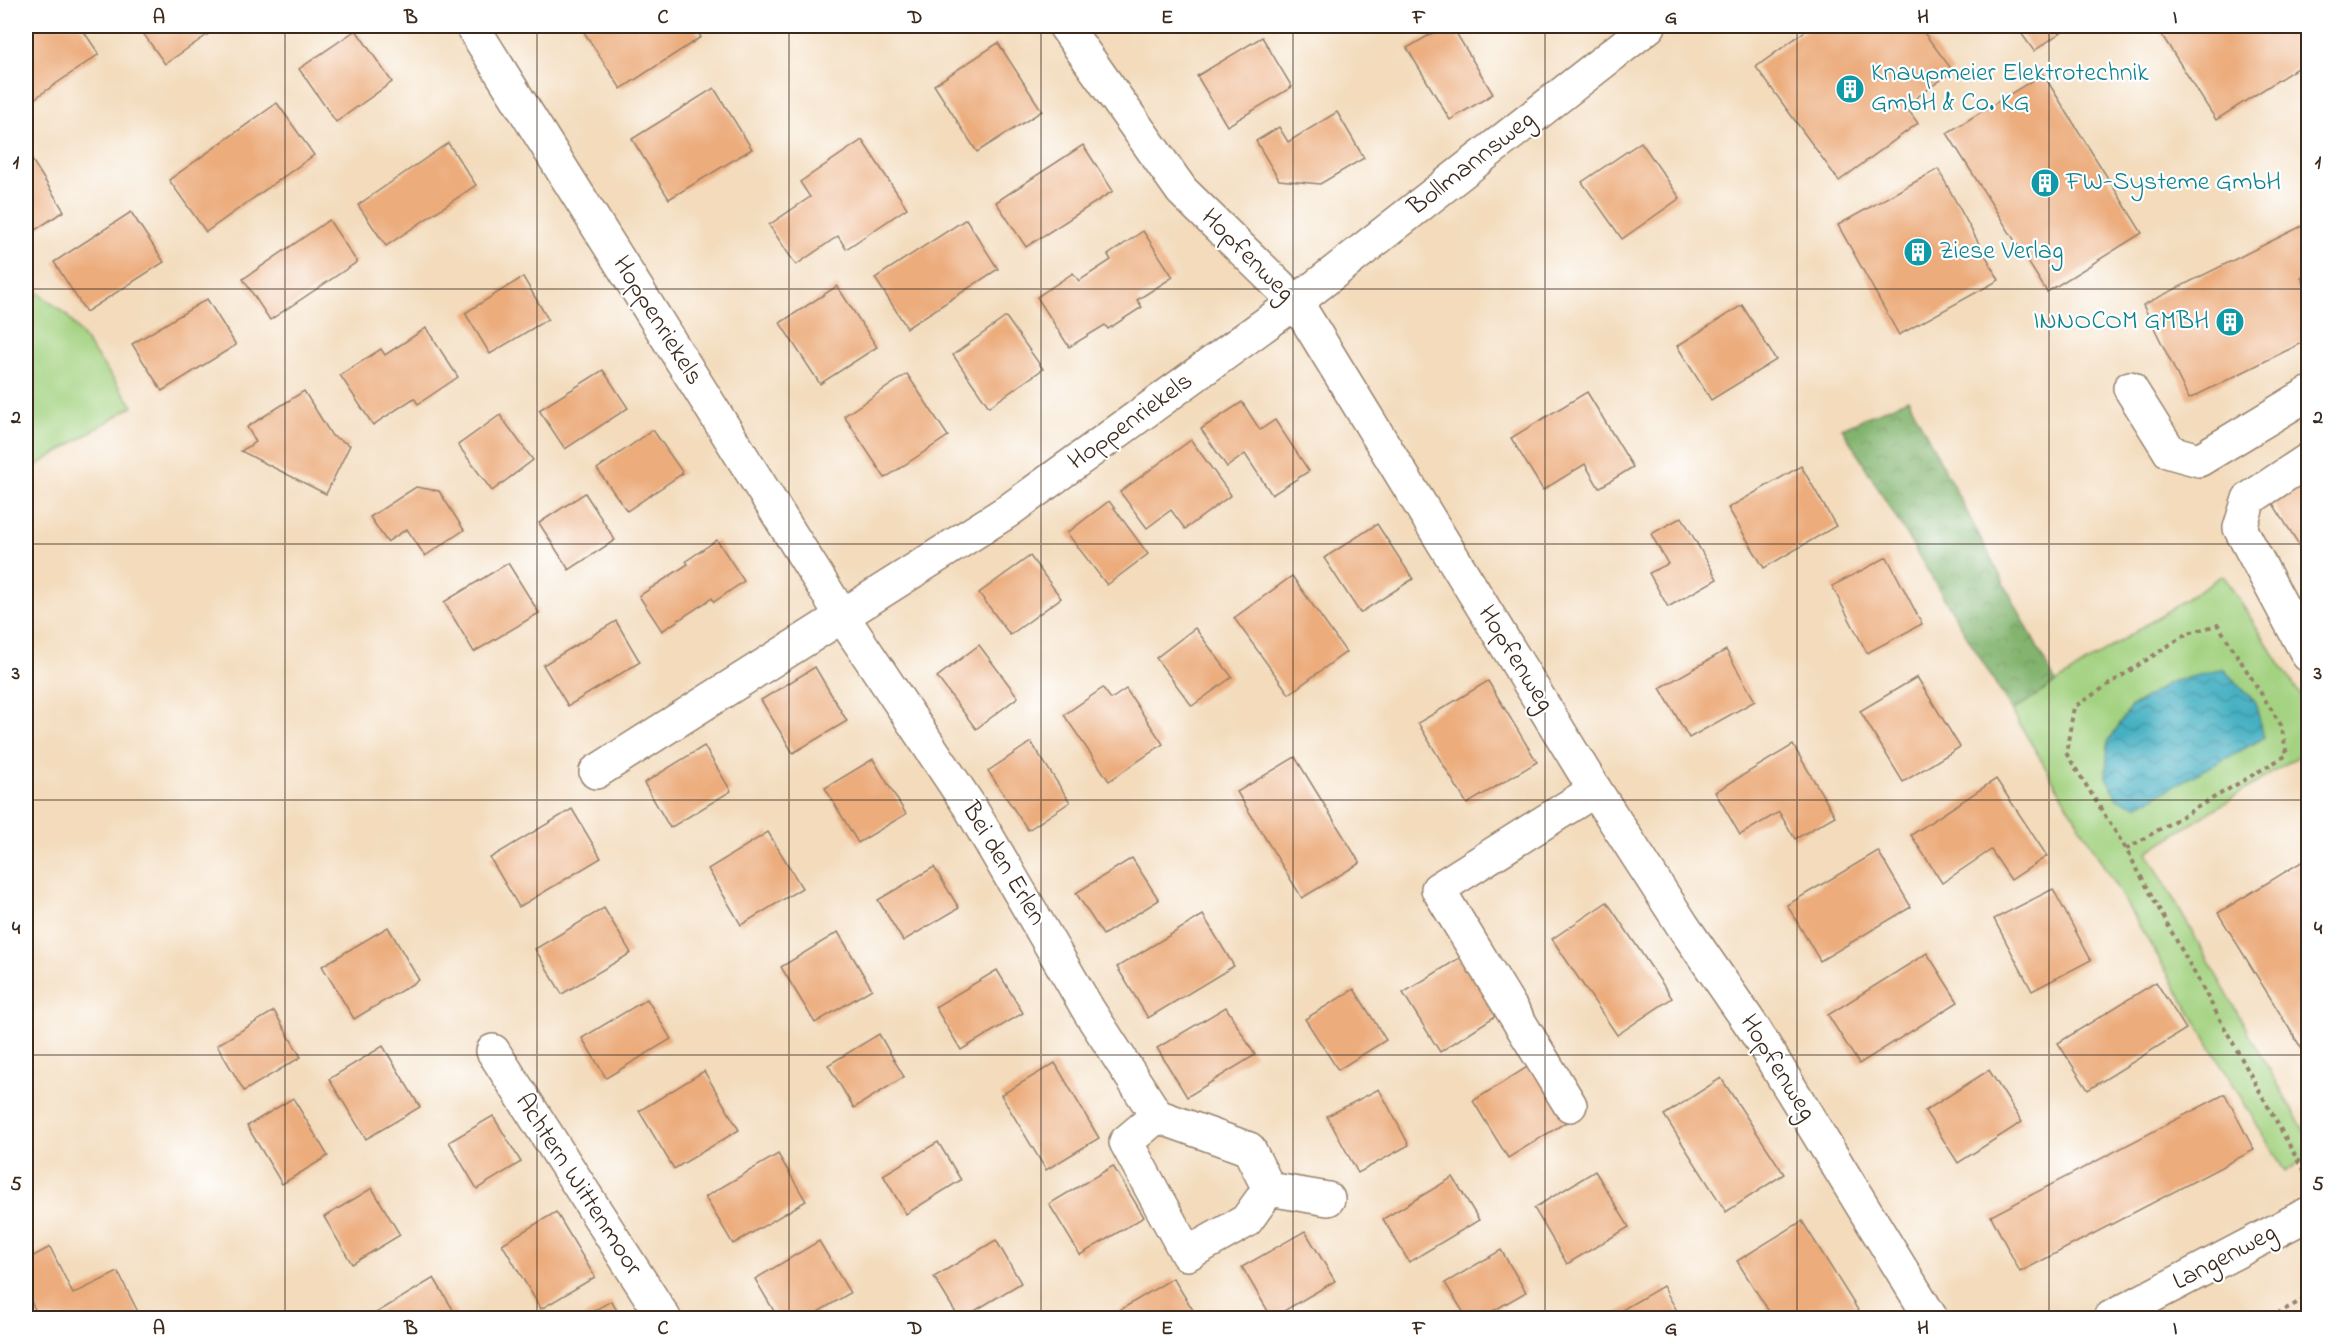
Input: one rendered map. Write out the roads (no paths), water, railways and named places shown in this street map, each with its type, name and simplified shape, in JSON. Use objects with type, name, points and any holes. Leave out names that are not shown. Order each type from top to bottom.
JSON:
[{"type":"street","name":"Hoppenriekels","points":[[472,26],[842,616]]},
{"type":"street","name":"Hopfenweg","points":[[1065,26],[1182,191],[1296,302],[1595,789],[1683,926],[1754,1029],[1931,1318]]},
{"type":"street","name":"Bollmannsweg","points":[[1296,302],[1644,27]]},
{"type":"street","name":"Hoppenriekels","points":[[596,772],[1008,511],[1296,302]]},
{"type":"street","points":[[2130,388],[2170,452],[2199,460],[2308,394]]},
{"type":"street","points":[[2308,460],[2249,499],[2240,528],[2308,655]]},
{"type":"street","name":"Bei den Erlen","points":[[842,616],[970,807],[1089,1011],[1157,1116]]},
{"type":"street","points":[[1570,1105],[1438,889],[1595,789]]},
{"type":"street","name":"Achtern Wittenmoor","points":[[493,1051],[664,1318]]},
{"type":"street","points":[[1157,1116],[1249,1149],[1269,1189],[1246,1221],[1187,1254],[1126,1142],[1157,1116]]},
{"type":"street","points":[[1269,1189],[1328,1199]]},
{"type":"street","name":"Langenweg","points":[[2110,1318],[2308,1214]]},
{"type":"water","points":[[2223,669],[2255,702],[2264,738],[2137,806],[2117,798],[2106,777],[2108,742],[2130,708],[2170,682]]},
{"type":"place","name":"Knaupmeier Elektrotechnik GmbH & Co. KG","points":[[1850,89]]},
{"type":"place","name":"FW-Systeme GmbH","points":[[2045,183]]},
{"type":"place","name":"Ziese Verlag","points":[[1918,252]]},
{"type":"place","name":"INNOCOM GMBH","points":[[2230,322]]}]
